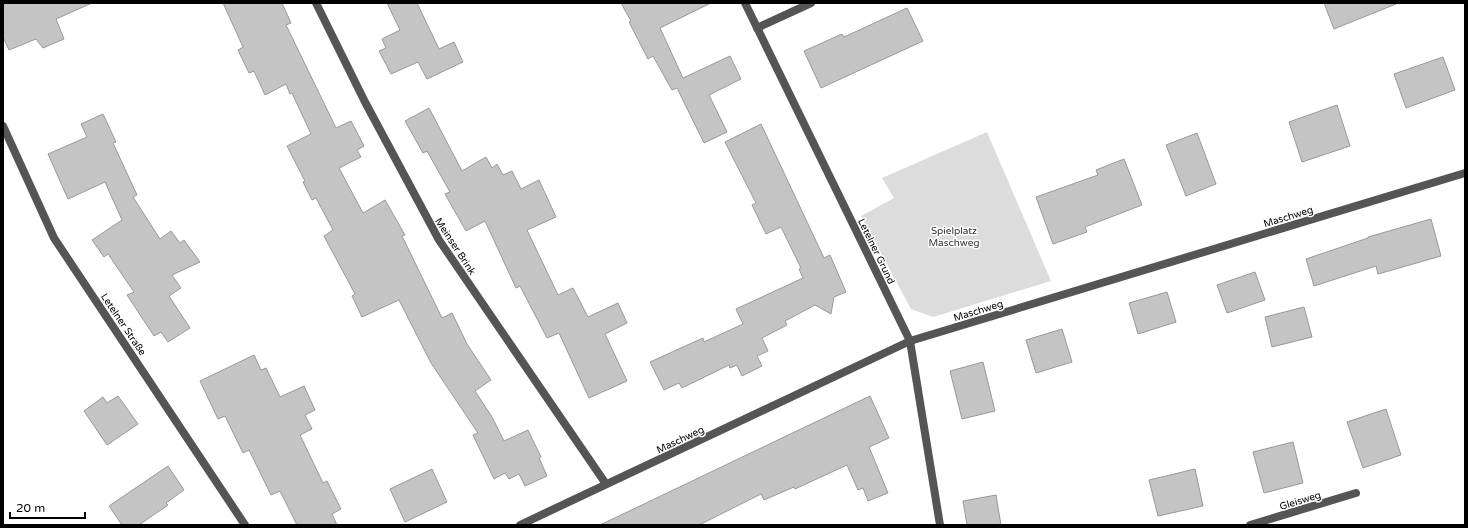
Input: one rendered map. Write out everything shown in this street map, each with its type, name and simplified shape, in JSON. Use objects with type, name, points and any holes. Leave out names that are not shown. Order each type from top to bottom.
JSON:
[{"type":"street","name":"Meinser Brink","points":[[316,3],[365,102],[439,240],[606,484]]},
{"type":"street","name":"Letelner Grund","points":[[745,3],[910,341],[940,525]]},
{"type":"street","points":[[757,28],[811,3]]},
{"type":"street","name":"Letelner Straße","points":[[3,126],[54,238],[245,525]]},
{"type":"street","name":"Maschweg","points":[[520,525],[910,341],[1465,173]]},
{"type":"street","name":"Gleisweg","points":[[1250,525],[1356,493]]},
{"type":"green space","name":"Spielplatz Maschweg","points":[[987,132],[1051,281],[933,317],[911,309],[861,216],[894,198],[882,178]]},
{"type":"building","points":[[3,3],[92,3],[56,19],[64,39],[43,48],[36,39],[9,50],[3,37]]},
{"type":"building","points":[[223,3],[282,3],[291,23],[286,25],[336,128],[351,121],[364,146],[357,150],[361,157],[339,168],[363,213],[385,200],[405,235],[402,236],[442,318],[452,313],[467,344],[491,380],[475,391],[492,417],[504,441],[528,430],[541,457],[539,458],[547,476],[525,486],[519,474],[509,479],[505,473],[494,479],[473,435],[478,433],[431,363],[399,300],[362,317],[352,296],[355,294],[324,236],[333,230],[316,198],[312,200],[303,182],[305,181],[287,146],[311,134],[292,93],[290,94],[286,84],[265,95],[254,71],[249,73],[238,50],[243,47]]},
{"type":"building","points":[[387,3],[417,3],[439,49],[454,42],[463,62],[427,79],[418,62],[391,74],[379,51],[386,48],[382,39],[400,30]]},
{"type":"building","points":[[621,3],[711,3],[660,28],[683,78],[730,56],[741,79],[709,95],[727,132],[704,143],[677,88],[672,90],[653,56],[648,59]]},
{"type":"building","points":[[1324,3],[1395,3],[1396,4],[1334,29]]},
{"type":"building","points":[[907,8],[923,41],[821,88],[804,51],[842,34],[844,37]]},
{"type":"building","points":[[1443,57],[1455,90],[1406,108],[1394,74]]},
{"type":"building","points":[[1337,105],[1350,146],[1302,162],[1289,122]]},
{"type":"building","points":[[429,108],[462,171],[486,157],[492,168],[497,164],[503,175],[512,171],[521,189],[539,180],[556,217],[527,230],[558,295],[573,288],[588,317],[618,303],[627,323],[605,334],[627,381],[589,398],[559,333],[547,338],[520,286],[516,288],[485,221],[466,231],[445,194],[450,192],[427,151],[423,153],[405,121]]},
{"type":"building","points":[[103,114],[116,142],[113,143],[137,195],[133,197],[160,239],[171,231],[180,243],[184,240],[200,262],[172,275],[181,288],[169,296],[190,328],[168,342],[161,332],[154,336],[127,295],[134,292],[108,254],[104,257],[92,240],[122,220],[105,182],[68,199],[48,154],[87,137],[81,124]]},
{"type":"building","points":[[761,124],[824,258],[830,255],[846,292],[834,297],[831,314],[815,305],[785,321],[787,325],[762,338],[768,351],[757,356],[762,366],[742,376],[737,365],[730,368],[729,365],[682,388],[679,383],[664,390],[650,362],[703,338],[704,342],[743,324],[736,309],[803,278],[799,269],[801,268],[781,227],[766,234],[752,205],[756,203],[725,142]]},
{"type":"building","points":[[1197,133],[1216,184],[1186,196],[1166,145]]},
{"type":"building","points":[[1124,159],[1142,205],[1085,227],[1087,232],[1053,244],[1036,197],[1098,175],[1096,170]]},
{"type":"building","points":[[1431,219],[1441,256],[1378,274],[1376,266],[1314,286],[1306,259],[1368,237]]},
{"type":"building","points":[[1255,272],[1265,300],[1227,313],[1217,285]]},
{"type":"building","points":[[1167,292],[1176,322],[1138,334],[1129,303]]},
{"type":"building","points":[[1304,307],[1312,337],[1272,347],[1265,317]]},
{"type":"building","points":[[1062,329],[1072,362],[1036,373],[1026,340]]},
{"type":"building","points":[[254,355],[261,370],[266,368],[280,397],[304,386],[315,410],[305,415],[312,429],[300,435],[323,483],[327,481],[341,509],[332,514],[337,525],[297,525],[280,491],[271,495],[249,450],[243,453],[225,416],[218,419],[200,381]]},
{"type":"building","points":[[983,362],[995,411],[962,419],[950,371]]},
{"type":"building","points":[[118,396],[138,424],[107,445],[84,411],[103,397],[107,403]]},
{"type":"building","points":[[870,396],[889,438],[869,447],[888,493],[868,501],[863,488],[858,490],[847,465],[795,489],[794,487],[764,500],[761,494],[699,525],[600,525]]},
{"type":"building","points":[[1386,409],[1401,455],[1363,468],[1347,422]]},
{"type":"building","points":[[1293,442],[1303,483],[1264,493],[1253,452]]},
{"type":"building","points":[[168,466],[184,490],[166,503],[168,505],[139,525],[122,525],[109,506]]},
{"type":"building","points":[[432,469],[447,502],[405,522],[390,489]]},
{"type":"building","points":[[1195,469],[1203,506],[1158,516],[1149,480]]},
{"type":"building","points":[[996,495],[1001,525],[967,525],[963,501]]}]
